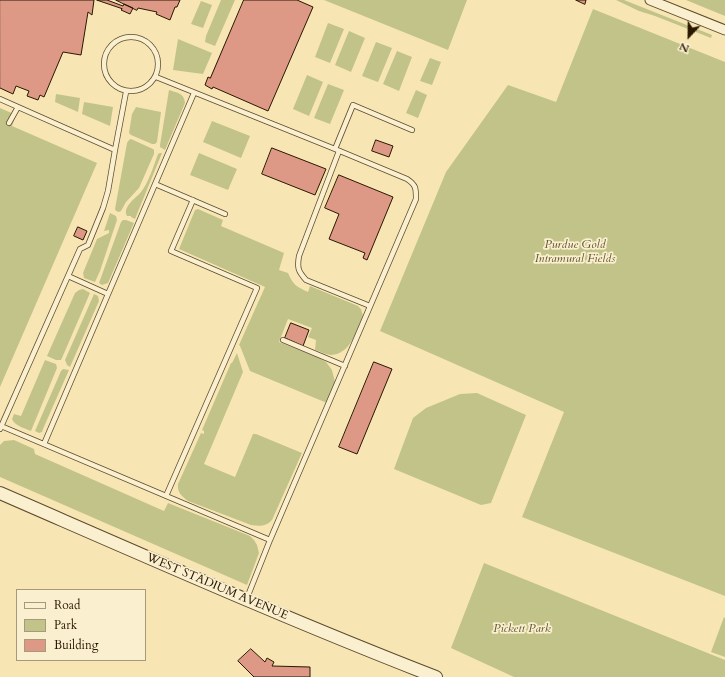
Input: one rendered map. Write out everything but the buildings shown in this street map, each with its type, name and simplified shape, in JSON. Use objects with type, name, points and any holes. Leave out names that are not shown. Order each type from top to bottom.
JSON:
[{"type":"street","points":[[650,0],[725,30]]},
{"type":"street","name":"WEST STADIUM AVENUE","points":[[0,493],[246,600],[436,677]]},
{"type":"lane","points":[[131,37],[146,41],[152,47],[158,61],[156,77],[143,89],[135,92],[126,92],[118,89],[107,77],[104,69],[106,54],[115,42],[122,38],[131,37]]},
{"type":"lane","points":[[156,77],[407,179],[413,184],[416,190],[416,199],[270,540],[246,600]]},
{"type":"lane","points":[[126,92],[108,191],[103,208],[88,245],[80,249],[1,428],[44,444],[270,540]]},
{"type":"lane","points":[[44,444],[194,93]]},
{"type":"lane","points":[[0,99],[115,150]]},
{"type":"lane","points":[[370,306],[306,280],[301,274],[297,265],[299,256],[353,105],[412,130]]},
{"type":"lane","points":[[9,123],[18,107]]},
{"type":"lane","points":[[155,184],[225,214]]},
{"type":"lane","points":[[166,496],[257,288],[171,251],[193,200]]},
{"type":"lane","points":[[68,276],[108,294]]},
{"type":"lane","points":[[283,340],[345,366]]},
{"type":"green space","points":[[221,0],[235,0],[215,46],[205,42],[206,36]]},
{"type":"green space","points":[[324,0],[467,0],[448,50]]},
{"type":"green space","points":[[616,0],[624,0],[712,35],[711,38],[639,11]]},
{"type":"green space","points":[[686,0],[725,0],[725,16]]},
{"type":"green space","points":[[201,1],[212,5],[203,28],[191,24]]},
{"type":"green space","name":"Purdue Gold Intramural Fields","points":[[593,9],[725,62],[725,596],[522,517],[564,412],[380,331],[446,172],[508,85],[556,102]]},
{"type":"green space","points":[[328,23],[344,29],[330,63],[315,57]]},
{"type":"green space","points":[[349,31],[365,38],[351,72],[335,65]]},
{"type":"green space","points":[[178,39],[212,53],[203,74],[173,70]]},
{"type":"green space","points":[[376,42],[392,48],[378,82],[362,76]]},
{"type":"green space","points":[[397,51],[412,57],[399,91],[383,84]]},
{"type":"green space","points":[[430,58],[441,62],[432,85],[420,81]]},
{"type":"green space","points":[[307,75],[323,82],[309,116],[293,109]]},
{"type":"green space","points":[[328,84],[344,90],[330,124],[314,118]]},
{"type":"green space","points":[[169,90],[182,95],[185,103],[165,150],[160,147],[160,145]]},
{"type":"green space","points":[[416,90],[427,95],[418,118],[406,113]]},
{"type":"green space","points":[[56,94],[80,98],[78,112],[55,102]]},
{"type":"green space","points":[[84,102],[113,107],[110,126],[82,114]]},
{"type":"green space","points":[[136,107],[161,112],[157,142],[155,144],[129,133],[132,114]]},
{"type":"green space","points":[[0,108],[16,115],[12,126],[97,163],[0,387]]},
{"type":"green space","points":[[212,121],[250,136],[241,158],[203,142]]},
{"type":"green space","points":[[131,139],[153,149],[154,154],[139,188],[119,212],[115,209],[127,143]]},
{"type":"green space","points":[[162,153],[135,219],[131,216],[127,216],[126,209],[144,189],[158,154]]},
{"type":"green space","points":[[199,153],[237,169],[228,190],[190,175]]},
{"type":"green space","points":[[198,209],[223,220],[221,226],[284,253],[279,270],[288,273],[298,287],[308,292],[310,286],[358,306],[361,309],[363,316],[352,341],[343,351],[338,354],[329,355],[315,350],[316,340],[308,337],[312,328],[288,319],[279,342],[326,362],[332,370],[335,382],[327,403],[250,371],[239,345],[265,287],[179,249],[195,210]]},
{"type":"green space","points":[[110,213],[116,216],[117,220],[95,282],[84,278],[83,273],[97,239],[109,233],[109,230],[104,231]]},
{"type":"green space","points":[[123,220],[134,223],[108,283],[102,285],[99,283]]},
{"type":"green space","points":[[83,289],[90,293],[61,360],[56,360],[47,356],[75,293]]},
{"type":"green space","points":[[94,294],[98,296],[99,301],[70,367],[67,365],[65,360]]},
{"type":"green space","points":[[237,353],[243,372],[204,464],[235,477],[253,434],[302,453],[272,520],[262,526],[251,525],[188,501],[180,494],[178,490],[178,484],[201,433],[204,434],[204,431],[202,430],[231,363]]},
{"type":"green space","points":[[45,360],[56,364],[57,368],[31,431],[17,425],[12,419],[14,414],[21,416]]},
{"type":"green space","points":[[63,369],[69,370],[42,432],[39,433],[35,431]]},
{"type":"green space","points":[[477,393],[526,415],[491,503],[481,505],[394,469],[413,418],[426,408],[460,394]]},
{"type":"green space","points":[[14,440],[34,449],[35,454],[164,511],[168,503],[250,536],[257,545],[259,553],[247,585],[0,477],[0,445],[4,441]]},
{"type":"green space","name":"Pickett Park","points":[[484,563],[725,660],[725,677],[514,677],[451,648]]},
{"type":"green space","points":[[724,617],[725,618],[725,657],[711,652]]}]
